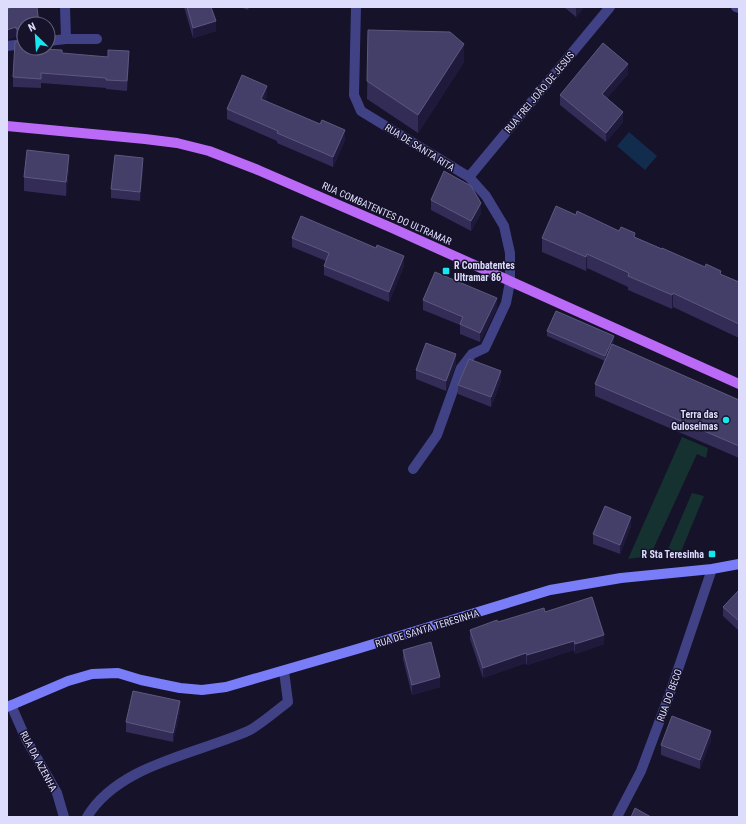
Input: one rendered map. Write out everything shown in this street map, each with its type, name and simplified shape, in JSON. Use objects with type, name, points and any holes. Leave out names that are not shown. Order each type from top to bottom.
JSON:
[{"type":"main road","name":"RUA COMBATENTES DO ULTRAMAR","points":[[7,126],[145,139],[177,143],[209,151],[258,170],[392,228],[739,384]]},
{"type":"main road","name":"RUA DE SANTA TERESINHA","points":[[9,706],[68,681],[92,674],[118,673],[140,680],[180,688],[202,690],[226,687],[284,671],[550,590],[621,578],[712,569],[739,564]]},
{"type":"street","points":[[65,7],[66,39]]},
{"type":"street","name":"RUA DE SANTA RITA","points":[[356,7],[354,95],[361,111],[469,177],[486,196],[504,226],[510,253],[510,282],[506,303],[485,348],[472,354],[461,368],[437,435],[413,469]]},
{"type":"street","name":"RUA FREI JOÃO DE JESUS","points":[[469,177],[610,7]]},
{"type":"street","points":[[56,40],[97,39]]},
{"type":"street","name":"RUA DO BECO","points":[[616,817],[641,771],[670,693],[712,569]]},
{"type":"street","points":[[87,817],[93,807],[110,790],[136,773],[250,730],[288,702],[284,671]]},
{"type":"street","name":"RUA DA AZENHA","points":[[9,706],[57,793],[64,817]]},
{"type":"green space","points":[[682,437],[708,448],[706,458],[697,454],[650,556],[628,559]]},
{"type":"green space","points":[[692,493],[704,496],[680,554],[665,556]]},
{"type":"water","points":[[629,132],[657,156],[645,170],[617,146]]},
{"type":"building","points":[[12,7],[37,7],[38,16],[16,16],[16,27],[7,30],[7,9]]},
{"type":"building","points":[[187,7],[211,7],[216,21],[193,28]]},
{"type":"building","points":[[368,30],[450,32],[464,44],[418,115],[367,81]]},
{"type":"building","points":[[15,42],[16,56],[56,56],[56,50],[62,50],[62,53],[108,57],[108,50],[129,51],[127,81],[41,73],[41,79],[13,77]]},
{"type":"building","points":[[603,43],[628,64],[602,94],[623,112],[606,133],[560,95]]},
{"type":"building","points":[[242,75],[267,86],[261,99],[320,124],[322,120],[345,130],[333,157],[277,133],[278,131],[227,109]]},
{"type":"building","points":[[27,150],[69,155],[66,182],[24,177]]},
{"type":"building","points":[[115,155],[143,158],[140,192],[111,189]]},
{"type":"building","points":[[444,171],[471,186],[481,203],[471,221],[431,200]]},
{"type":"building","points":[[556,206],[576,215],[577,211],[619,231],[621,227],[635,233],[634,237],[705,267],[706,264],[721,271],[720,274],[739,282],[739,324],[673,293],[672,295],[628,276],[629,273],[587,254],[586,257],[542,238]]},
{"type":"building","points":[[301,216],[376,248],[377,245],[404,256],[389,292],[324,266],[329,253],[292,238]]},
{"type":"building","points":[[435,272],[497,298],[480,333],[460,324],[463,317],[423,300]]},
{"type":"building","points":[[556,311],[614,336],[605,356],[547,331]]},
{"type":"building","points":[[426,343],[456,354],[446,381],[416,370]]},
{"type":"building","points":[[612,344],[739,400],[739,446],[595,384]]},
{"type":"building","points":[[469,359],[501,371],[491,397],[458,385]]},
{"type":"building","points":[[605,506],[631,517],[620,545],[593,534]]},
{"type":"building","points":[[739,590],[739,621],[723,607]]},
{"type":"building","points":[[592,597],[604,635],[575,644],[574,641],[527,655],[526,653],[483,668],[470,630],[497,620],[498,622],[544,608],[545,612]]},
{"type":"building","points":[[431,642],[440,677],[412,685],[403,650]]},
{"type":"building","points":[[133,691],[180,701],[173,733],[126,722]]},
{"type":"building","points":[[672,716],[711,731],[700,760],[661,745]]},
{"type":"building","points":[[635,808],[651,817],[631,817]]},
{"type":"place","name":"R Combatentes Ultramar 86","points":[[446,271]]},
{"type":"place","name":"Terra das Guloseimas","points":[[726,420]]},
{"type":"place","name":"R Sta Teresinha","points":[[712,554]]}]
